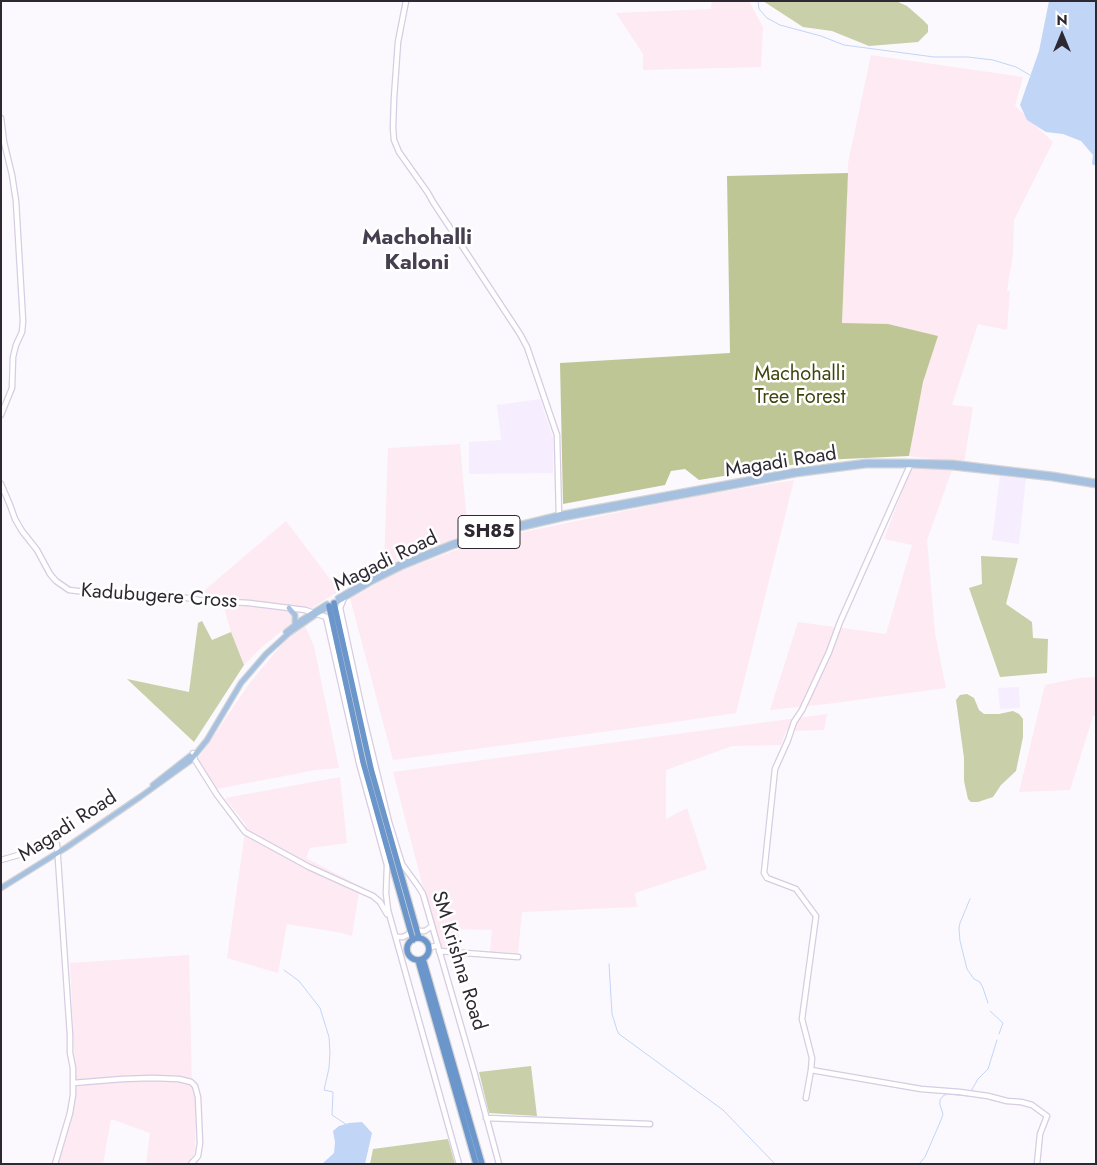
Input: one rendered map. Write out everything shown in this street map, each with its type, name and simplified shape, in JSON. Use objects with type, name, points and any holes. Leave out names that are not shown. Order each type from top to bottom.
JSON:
[{"type":"highway","name":"SM Krishna Road","points":[[331,605],[369,774],[416,939]]},
{"type":"highway","points":[[416,939],[423,939],[427,942],[429,948],[428,955],[421,959],[412,958],[408,952],[408,946],[416,939]]},
{"type":"highway","name":"SM Krishna Road","points":[[421,959],[482,1164]]},
{"type":"highway","name":"SM Krishna Road","points":[[447,1049],[476,1164]]},
{"type":"main road","name":"Magadi Road","points":[[194,754],[206,738],[239,681],[265,651],[295,625],[372,578],[400,564],[453,543],[497,530],[559,517],[804,470],[866,462],[952,463],[1060,476],[1096,483]]},
{"type":"main road","name":"Magadi Road","points":[[1,886],[58,850],[194,754],[207,740],[247,676],[266,654],[315,613],[372,581],[453,546],[559,517]]},
{"type":"main road","points":[[288,608],[295,615],[295,625]]},
{"type":"street","points":[[406,1],[398,42],[394,98],[394,140],[399,152],[428,193],[527,347],[557,435],[559,517]]},
{"type":"street","points":[[1,118],[16,200],[23,321],[22,332],[13,357],[12,388],[1,415]]},
{"type":"street","points":[[806,1098],[812,1058],[802,1019],[816,916],[796,889],[767,878],[764,873],[775,769],[794,722],[813,688],[910,463]]},
{"type":"street","name":"Kadubugere Cross","points":[[1,484],[22,531],[37,550],[50,574],[56,581],[70,590],[119,596],[169,595],[199,600],[249,603],[315,613]]},
{"type":"street","name":"SM Krishna Road","points":[[344,597],[340,608],[366,762]]},
{"type":"street","name":"SM Krishna Road","points":[[315,613],[326,617],[366,762],[387,865],[386,898],[391,920],[459,1164]]},
{"type":"street","points":[[194,754],[217,794],[245,832],[309,867],[374,896],[391,920]]},
{"type":"street","name":"SM Krishna Road","points":[[369,774],[389,822],[402,864],[423,894],[499,1164]]},
{"type":"street","points":[[1,860],[57,844],[70,1054],[73,1068],[73,1095],[70,1113],[55,1164]]},
{"type":"street","points":[[396,937],[403,938],[414,932],[425,931],[432,926]]},
{"type":"street","points":[[429,948],[438,945]]},
{"type":"street","points":[[439,951],[518,956]]},
{"type":"street","points":[[811,1070],[921,1089],[988,1096],[1032,1105],[1047,1116],[1040,1134],[1038,1164]]},
{"type":"street","points":[[73,1082],[152,1078],[179,1079],[191,1082],[198,1096],[200,1142],[198,1156],[191,1164]]},
{"type":"street","points":[[486,1118],[650,1124]]},
{"type":"shaded area","points":[[712,1],[749,1],[763,27],[761,67],[643,70],[643,54],[616,13],[711,9]]},
{"type":"shaded area","points":[[871,55],[1023,77],[1015,106],[1053,142],[1014,220],[1013,253],[1007,291],[1010,291],[1007,330],[978,324],[952,405],[973,407],[964,463],[909,456],[923,382],[938,336],[842,323],[848,163]]},
{"type":"shaded area","points":[[540,399],[553,438],[553,473],[469,474],[469,442],[501,440],[497,405]]},
{"type":"shaded area","points":[[460,444],[468,534],[384,565],[388,448]]},
{"type":"shaded area","points":[[911,468],[952,470],[927,540],[935,633],[946,688],[770,710],[798,622],[886,634],[912,545],[884,539]]},
{"type":"shaded area","points":[[1000,476],[1026,479],[1019,544],[992,540]]},
{"type":"shaded area","points":[[794,480],[736,713],[393,760],[350,598],[400,571],[480,541],[697,496]]},
{"type":"shaded area","points":[[286,521],[339,591],[312,608],[202,597],[206,589]]},
{"type":"shaded area","points":[[223,604],[284,609],[295,620],[263,646],[244,665],[231,632]]},
{"type":"shaded area","points":[[305,626],[314,646],[339,768],[315,770],[217,789],[197,760],[249,684],[287,638]]},
{"type":"shaded area","points":[[1096,677],[1096,716],[1093,716],[1070,790],[1019,792],[1045,685],[1079,678]]},
{"type":"shaded area","points":[[1019,687],[1020,708],[1000,709],[998,688]]},
{"type":"shaded area","points":[[827,714],[824,730],[786,731],[781,745],[732,746],[666,770],[666,819],[687,808],[707,869],[635,893],[637,907],[522,912],[518,953],[490,952],[492,930],[457,929],[462,950],[442,948],[428,906],[393,772]]},
{"type":"shaded area","points":[[340,777],[347,843],[310,848],[306,858],[360,886],[352,936],[287,924],[278,973],[227,958],[246,825],[225,798]]},
{"type":"shaded area","points":[[189,955],[192,1086],[196,1101],[195,1151],[189,1164],[146,1164],[150,1133],[111,1119],[103,1164],[57,1164],[76,1094],[70,963]]},
{"type":"green space","points":[[763,1],[896,1],[907,6],[923,20],[928,25],[928,32],[918,42],[869,46],[832,31],[803,27]]},
{"type":"green space","name":"Machohalli Tree Forest","points":[[848,173],[842,323],[888,324],[938,336],[923,382],[909,456],[822,460],[699,480],[685,469],[671,471],[665,485],[563,504],[560,363],[730,353],[727,176]]},
{"type":"green space","points":[[981,556],[1018,558],[1006,604],[1032,622],[1033,638],[1048,639],[1047,673],[1000,677],[969,588],[982,584]]},
{"type":"green space","points":[[202,621],[212,640],[231,632],[244,665],[194,742],[127,679],[189,692],[198,623]]},
{"type":"green space","points":[[967,694],[974,698],[979,710],[984,714],[999,714],[1013,711],[1023,719],[1023,737],[1016,771],[1001,785],[993,797],[978,802],[971,802],[968,799],[964,781],[964,758],[956,700],[960,695]]},
{"type":"green space","points":[[531,1066],[537,1116],[489,1113],[479,1072]]},
{"type":"green space","points":[[448,1139],[455,1164],[370,1164],[373,1149]]},
{"type":"water","points":[[1049,1],[1096,1],[1096,166],[1092,164],[1093,155],[1081,141],[1063,134],[1046,132],[1027,120],[1020,105],[1039,51]]},
{"type":"water","points":[[362,1122],[372,1133],[365,1164],[322,1164],[334,1153],[333,1131],[339,1126]]},
{"type":"waterway","points":[[758,1],[759,9],[767,18],[780,25],[821,36],[844,45],[934,57],[968,57],[993,60],[1016,67],[1030,75]]},
{"type":"waterway","points":[[970,899],[960,923],[960,941],[967,969],[974,979],[980,982],[988,1003]]},
{"type":"waterway","points":[[609,964],[612,1014],[619,1034],[723,1110],[775,1164]]},
{"type":"waterway","points":[[284,970],[299,981],[320,1008],[329,1037],[330,1053],[324,1090],[333,1092],[332,1115],[347,1125]]},
{"type":"waterway","points":[[990,1011],[1003,1023],[999,1034]]},
{"type":"waterway","points":[[971,1091],[978,1079],[988,1069],[997,1040]]},
{"type":"waterway","points":[[919,1164],[925,1157],[943,1114],[940,1100],[947,1094],[968,1096]]},
{"type":"district","name":"Machohalli Kaloni","points":[[417,252]]}]
